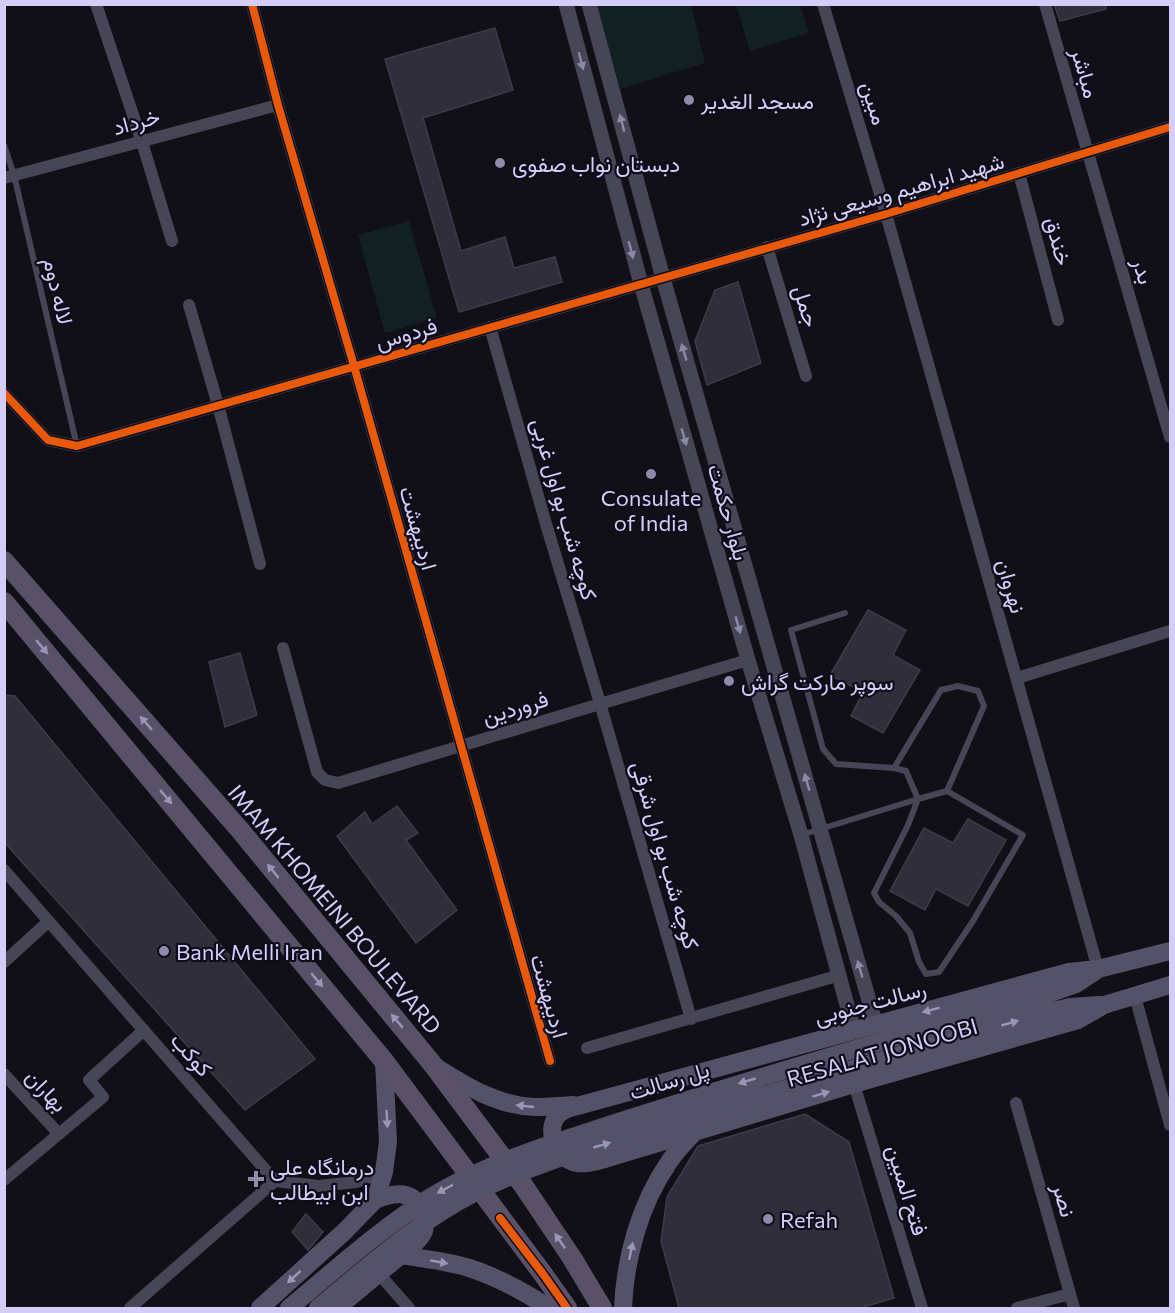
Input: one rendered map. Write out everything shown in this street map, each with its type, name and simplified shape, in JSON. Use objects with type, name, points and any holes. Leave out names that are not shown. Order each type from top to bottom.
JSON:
[{"type":"main road","name":"IMAM KHOMEINI BOULEVARD","points":[[4,561],[240,830],[434,1066],[523,1185],[602,1308]]},
{"type":"main road","points":[[6,607],[384,1060],[567,1308]]},
{"type":"main road","name":"رسالت جنوبی","points":[[584,1104],[1069,972],[1098,969],[1170,951]]},
{"type":"main road","name":"پل رسالت","points":[[318,1308],[415,1229],[472,1194],[536,1166],[1047,1004],[1098,969]]},
{"type":"main road","name":"RESALAT JONOOBI","points":[[584,1104],[559,1113],[552,1131],[554,1144],[562,1156],[581,1164],[604,1160],[854,1084],[1078,1020],[1104,1005],[1170,985]]},
{"type":"main road","name":"پل رسالت","points":[[289,1308],[412,1209],[456,1183],[504,1161],[599,1127],[937,1025],[1047,1004],[1070,1007],[1104,1005]]},
{"type":"main road","points":[[375,1200],[384,1172],[388,1142],[384,1060]]},
{"type":"main road","points":[[434,1066],[476,1090],[514,1104],[535,1107],[584,1104]]},
{"type":"main road","points":[[623,1308],[632,1245],[644,1210],[669,1161],[694,1133]]},
{"type":"main road","points":[[260,1308],[375,1200],[393,1194],[409,1196],[420,1206],[425,1225],[423,1233],[401,1255],[337,1308]]},
{"type":"main road","points":[[401,1255],[464,1267],[486,1274],[549,1308]]},
{"type":"street","points":[[96,4],[172,241]]},
{"type":"street","name":"اردیبهشت","points":[[252,4],[278,105],[550,1061]]},
{"type":"street","name":"بلوار حکمت","points":[[566,4],[640,284],[801,835],[854,1031]]},
{"type":"street","name":"بلوار حکمت","points":[[589,4],[663,278],[876,1025]]},
{"type":"street","name":"مبین","points":[[823,4],[886,214]]},
{"type":"street","name":"مباشر","points":[[1045,4],[1088,153]]},
{"type":"street","name":"خرداد","points":[[9,176],[278,105]]},
{"type":"street","name":"شهید ابراهیم وسیعی نژاد","points":[[640,284],[886,214],[1170,127]]},
{"type":"street","name":"بدر","points":[[1088,153],[1170,437]]},
{"type":"street","name":"خندق","points":[[1019,173],[1058,320]]},
{"type":"street","name":"نهروان","points":[[886,214],[1098,969]]},
{"type":"street","name":"جمل","points":[[767,247],[806,376]]},
{"type":"street","name":"فردوس","points":[[77,446],[640,284]]},
{"type":"street","points":[[189,305],[219,405],[260,564]]},
{"type":"street","name":"کوچه شب بو اول غربی","points":[[490,327],[600,703]]},
{"type":"street","points":[[4,393],[48,440],[77,446]]},
{"type":"street","points":[[1017,678],[1170,631]]},
{"type":"street","name":"فروردین","points":[[283,648],[317,772],[325,780],[338,783],[748,660]]},
{"type":"street","name":"کوچه شب بو اول شرقی","points":[[600,703],[692,1019]]},
{"type":"street","name":"کوکب","points":[[4,870],[275,1181]]},
{"type":"street","points":[[4,962],[50,921]]},
{"type":"street","points":[[587,1048],[840,975]]},
{"type":"street","points":[[1135,996],[1170,1125]]},
{"type":"street","points":[[4,1180],[103,1097],[89,1080],[144,1030]]},
{"type":"street","name":"بهاران","points":[[4,1074],[59,1134]]},
{"type":"street","name":"فتح المبین","points":[[854,1084],[922,1308]]},
{"type":"street","name":"نصر","points":[[1016,1103],[1074,1308]]},
{"type":"street","points":[[130,1308],[275,1181],[319,1186],[356,1182],[384,1172]]},
{"type":"street","points":[[379,1274],[409,1308]]},
{"type":"street","points":[[1017,1308],[1070,1294]]},
{"type":"lane","name":"لاله دوم","points":[[4,145],[9,176],[77,446]]},
{"type":"lane","points":[[801,835],[918,799],[947,791],[1023,835],[939,972],[926,974],[919,962],[910,933],[896,916],[879,902],[874,893],[908,825],[918,799],[906,771],[836,764],[823,749],[791,630],[845,613]]},
{"type":"lane","points":[[894,768],[941,690],[958,686],[978,691],[984,706],[947,791]]},
{"type":"shaded area","points":[[595,5],[691,5],[705,63],[620,89]]},
{"type":"shaded area","points":[[736,5],[800,5],[809,33],[750,51]]},
{"type":"shaded area","points":[[409,221],[437,318],[385,333],[358,235]]},
{"type":"building","points":[[1054,4],[1106,4],[1106,9],[1060,21]]},
{"type":"building","name":"دبستان نواب صفوی","points":[[495,28],[513,90],[423,118],[461,251],[505,237],[514,268],[555,257],[562,282],[459,312],[385,59]]},
{"type":"building","points":[[738,282],[761,363],[707,385],[695,341],[715,290]]},
{"type":"building","points":[[868,610],[906,630],[893,655],[920,670],[883,733],[851,716],[863,692],[830,675]]},
{"type":"building","points":[[240,653],[257,715],[225,727],[209,662]]},
{"type":"building","name":"Bank Melli Iran","points":[[4,695],[15,696],[315,1059],[245,1110],[4,842]]},
{"type":"building","points":[[397,806],[418,833],[406,840],[457,910],[416,943],[337,836],[365,812],[372,824]]},
{"type":"building","points":[[968,819],[1006,840],[968,906],[936,889],[925,910],[890,891],[924,828],[953,843]]},
{"type":"building","name":"Refah","points":[[805,1114],[849,1142],[894,1298],[860,1308],[679,1308],[661,1241],[667,1197],[698,1146]]},
{"type":"building","points":[[306,1214],[323,1232],[308,1250],[292,1232]]},
{"type":"cycle path","points":[[252,4],[278,105],[550,1061]]},
{"type":"cycle path","points":[[4,393],[48,440],[77,446],[886,214],[1170,127]]},
{"type":"cycle path","points":[[500,1218],[567,1308]]},
{"type":"place","name":"مسجد الغدیر","points":[[689,100]]},
{"type":"place","name":"دبستان نواب صفوی","points":[[500,163]]},
{"type":"place","name":"Consulate of India","points":[[651,474]]},
{"type":"place","name":"سوپر مارکت گراش","points":[[729,681]]},
{"type":"place","name":"Bank Melli Iran","points":[[164,951]]},
{"type":"place","name":"درمانگاه علی ابن ابیطالب","points":[[256,1179]]},
{"type":"place","name":"Refah","points":[[768,1219]]}]
